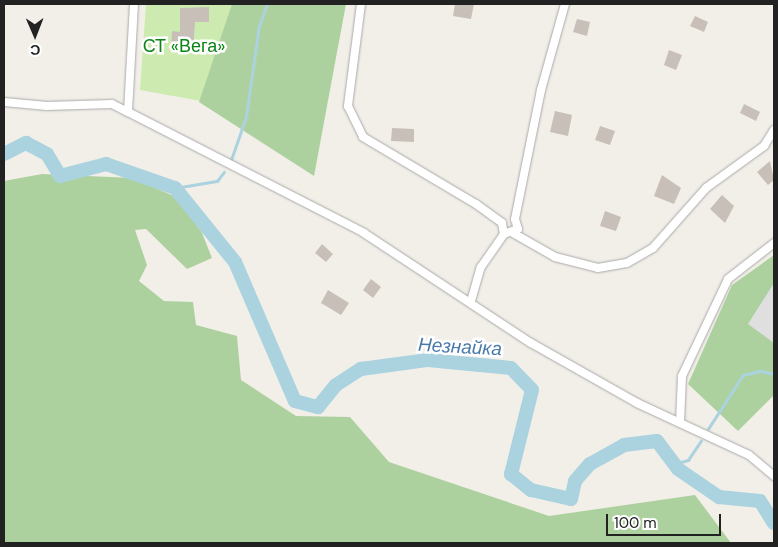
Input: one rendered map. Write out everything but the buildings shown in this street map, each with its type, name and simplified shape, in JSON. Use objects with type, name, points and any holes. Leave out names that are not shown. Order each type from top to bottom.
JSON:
[{"type":"street","points":[[128,112],[134,4]]},
{"type":"street","points":[[361,4],[348,106],[363,137],[476,204],[502,223],[504,234],[482,267],[471,301]]},
{"type":"street","points":[[513,233],[558,7],[565,4]]},
{"type":"street","points":[[4,102],[47,106],[112,104],[364,233],[471,301],[531,343],[680,423],[749,455],[774,476]]},
{"type":"street","points":[[504,234],[513,233],[556,257],[598,268],[627,263],[653,248],[706,188],[764,146],[774,130]]},
{"type":"street","points":[[680,423],[682,376],[728,279],[774,243]]},
{"type":"shaded area","points":[[774,274],[774,359],[736,322]]},
{"type":"green space","name":"СТ «Вега»","points":[[146,4],[240,4],[212,103],[140,90]]},
{"type":"green space","points":[[232,4],[346,4],[314,176],[199,102]]},
{"type":"green space","points":[[42,174],[133,178],[178,198],[202,233],[212,258],[187,269],[146,229],[135,230],[147,265],[139,281],[164,301],[193,302],[196,325],[237,336],[241,380],[296,416],[350,417],[389,462],[549,516],[695,495],[731,543],[4,543],[4,181]]},
{"type":"green space","points":[[774,255],[774,283],[748,324],[774,343],[774,395],[738,431],[688,384],[732,285]]},
{"type":"waterway","points":[[231,160],[246,117],[259,26],[267,4]]},
{"type":"waterway","name":"Незнайка","points":[[4,154],[26,143],[47,154],[60,176],[106,164],[175,188],[235,262],[295,401],[318,407],[336,385],[361,369],[428,360],[511,368],[532,390],[511,474],[531,490],[571,499],[575,481],[590,464],[624,445],[657,441],[678,469],[719,497],[760,501],[774,523]]},
{"type":"waterway","points":[[175,188],[217,181],[224,172]]},
{"type":"waterway","points":[[708,429],[743,375],[761,371],[774,374]]},
{"type":"waterway","points":[[674,464],[688,460],[701,441]]}]
